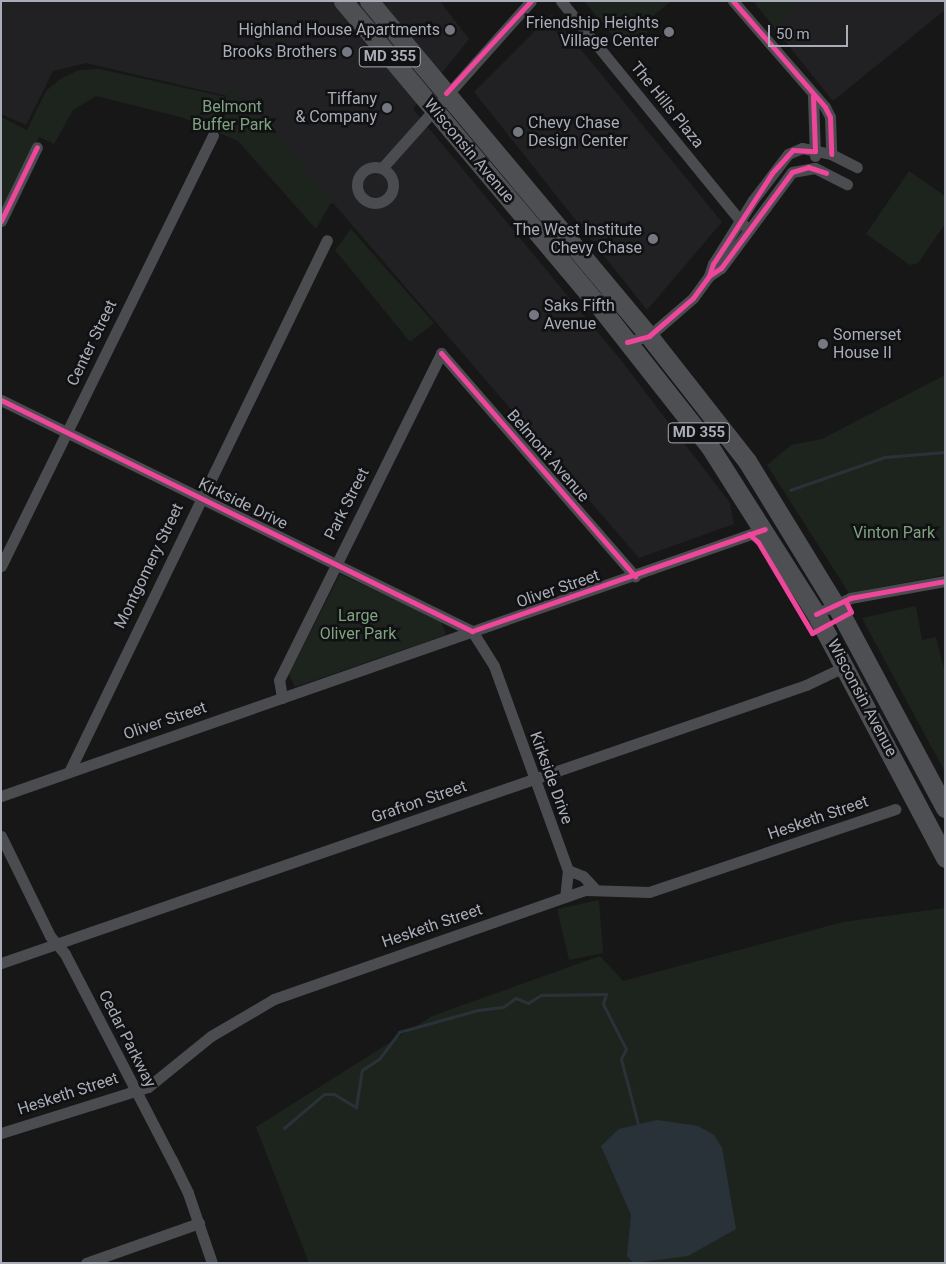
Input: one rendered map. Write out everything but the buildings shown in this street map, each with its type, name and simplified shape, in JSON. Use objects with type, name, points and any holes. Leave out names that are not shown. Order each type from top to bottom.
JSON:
[{"type":"main road","name":"Wisconsin Avenue","points":[[343,1],[627,342],[710,447],[765,528],[846,666],[945,858]]},
{"type":"main road","name":"Wisconsin Avenue","points":[[369,1],[650,336],[754,471],[835,604],[945,809]]},
{"type":"street","points":[[383,167],[446,93],[532,1]]},
{"type":"street","name":"The Hills Plaza","points":[[562,1],[744,226]]},
{"type":"street","points":[[733,1],[830,117],[831,154]]},
{"type":"street","points":[[813,96],[815,168]]},
{"type":"street","name":"Center Street","points":[[1,566],[213,135]]},
{"type":"street","points":[[1,221],[37,146]]},
{"type":"street","points":[[627,342],[650,336],[693,298],[709,276],[722,268],[744,226],[788,154],[798,149],[831,154],[857,167]]},
{"type":"street","points":[[744,226],[792,172],[815,168],[847,184]]},
{"type":"street","name":"Montgomery Street","points":[[68,772],[200,497],[327,240]]},
{"type":"street","name":"Park Street","points":[[282,698],[279,680],[441,354]]},
{"type":"street","name":"Belmont Avenue","points":[[441,354],[635,576]]},
{"type":"street","name":"Kirkside Drive","points":[[1,400],[472,631],[494,666],[533,780],[568,870],[565,897]]},
{"type":"street","name":"Oliver Street","points":[[1,796],[635,576],[765,528]]},
{"type":"street","points":[[816,614],[835,604],[945,581]]},
{"type":"street","name":"Grafton Street","points":[[1,964],[806,685],[846,666]]},
{"type":"street","name":"Hesketh Street","points":[[1,1133],[148,1087],[211,1036],[274,999],[594,888],[650,892],[895,809]]},
{"type":"street","points":[[925,819],[945,809]]},
{"type":"street","name":"Cedar Parkway","points":[[1,836],[135,1090],[200,1223],[212,1263]]},
{"type":"street","points":[[568,870],[583,876],[594,888]]},
{"type":"street","points":[[86,1263],[200,1223]]},
{"type":"shaded area","points":[[1,1],[440,1],[469,39],[413,109],[620,359],[730,503],[734,524],[639,558],[334,204],[236,98],[86,63],[53,71],[26,125],[1,114]]},
{"type":"shaded area","points":[[753,1],[945,1],[945,10],[833,101]]},
{"type":"shaded area","points":[[552,14],[722,222],[647,310],[474,92]]},
{"type":"shaded area","points":[[657,1120],[698,1126],[714,1135],[722,1148],[736,1229],[688,1256],[634,1263],[627,1256],[631,1215],[601,1146],[619,1129]]},
{"type":"green space","points":[[584,1],[671,1],[642,25],[648,32],[637,41],[632,36],[620,45]]},
{"type":"green space","points":[[755,1],[805,1],[774,26]]},
{"type":"green space","name":"Belmont Buffer Park","points":[[99,69],[226,97],[233,87],[334,203],[330,204],[316,229],[238,141],[184,118],[96,96],[73,110],[54,144],[39,137],[1,211],[1,117],[27,130],[46,91],[60,79],[79,70]]},
{"type":"green space","points":[[909,171],[945,196],[945,224],[918,263],[910,265],[866,234]]},
{"type":"green space","points":[[351,229],[434,323],[410,342],[335,250]]},
{"type":"green space","name":"Vinton Park","points":[[945,375],[945,575],[849,593],[767,465],[791,445],[822,439]]},
{"type":"green space","name":"Large Oliver Park","points":[[340,574],[441,621],[446,635],[295,687],[289,674]]},
{"type":"green space","points":[[916,606],[922,640],[936,637],[945,673],[945,772],[862,618]]},
{"type":"green space","points":[[599,900],[603,953],[569,960],[557,909]]},
{"type":"green space","points":[[945,908],[945,1263],[309,1263],[256,1127],[432,1016],[600,956],[623,981],[843,922]]},
{"type":"waterway","points":[[790,490],[885,457],[945,452]]},
{"type":"waterway","points":[[284,1128],[324,1094],[334,1094],[356,1107],[362,1070],[379,1059],[399,1032],[478,1010],[503,1007],[516,998],[528,1003],[541,995],[606,994],[603,1004],[626,1049],[621,1059],[638,1124]]},
{"type":"cycle path","points":[[446,93],[531,1]]},
{"type":"cycle path","points":[[733,1],[825,107],[830,117],[831,154]]},
{"type":"cycle path","points":[[709,276],[713,264],[772,173],[793,150],[815,151],[813,96]]},
{"type":"cycle path","points":[[1,221],[37,147]]},
{"type":"cycle path","points":[[627,342],[649,336],[693,298],[709,276],[721,268],[792,172],[808,167],[826,173]]},
{"type":"cycle path","points":[[441,353],[635,576]]},
{"type":"cycle path","points":[[1,400],[472,631],[765,529]]},
{"type":"cycle path","points":[[749,534],[758,542],[812,633],[851,612],[845,600]]},
{"type":"cycle path","points":[[816,614],[850,598],[945,581]]},
{"type":"place","name":"Highland House Apartments","points":[[450,30]]},
{"type":"place","name":"Friendship Heights Village Center","points":[[669,32]]},
{"type":"place","name":"Brooks Brothers","points":[[347,52]]},
{"type":"place","name":"Tiffany & Company","points":[[387,108]]},
{"type":"place","name":"Chevy Chase Design Center","points":[[518,132]]},
{"type":"place","name":"The West Institute Chevy Chase","points":[[653,239]]},
{"type":"place","name":"Saks Fifth Avenue","points":[[534,315]]},
{"type":"place","name":"Somerset House II","points":[[823,344]]}]
